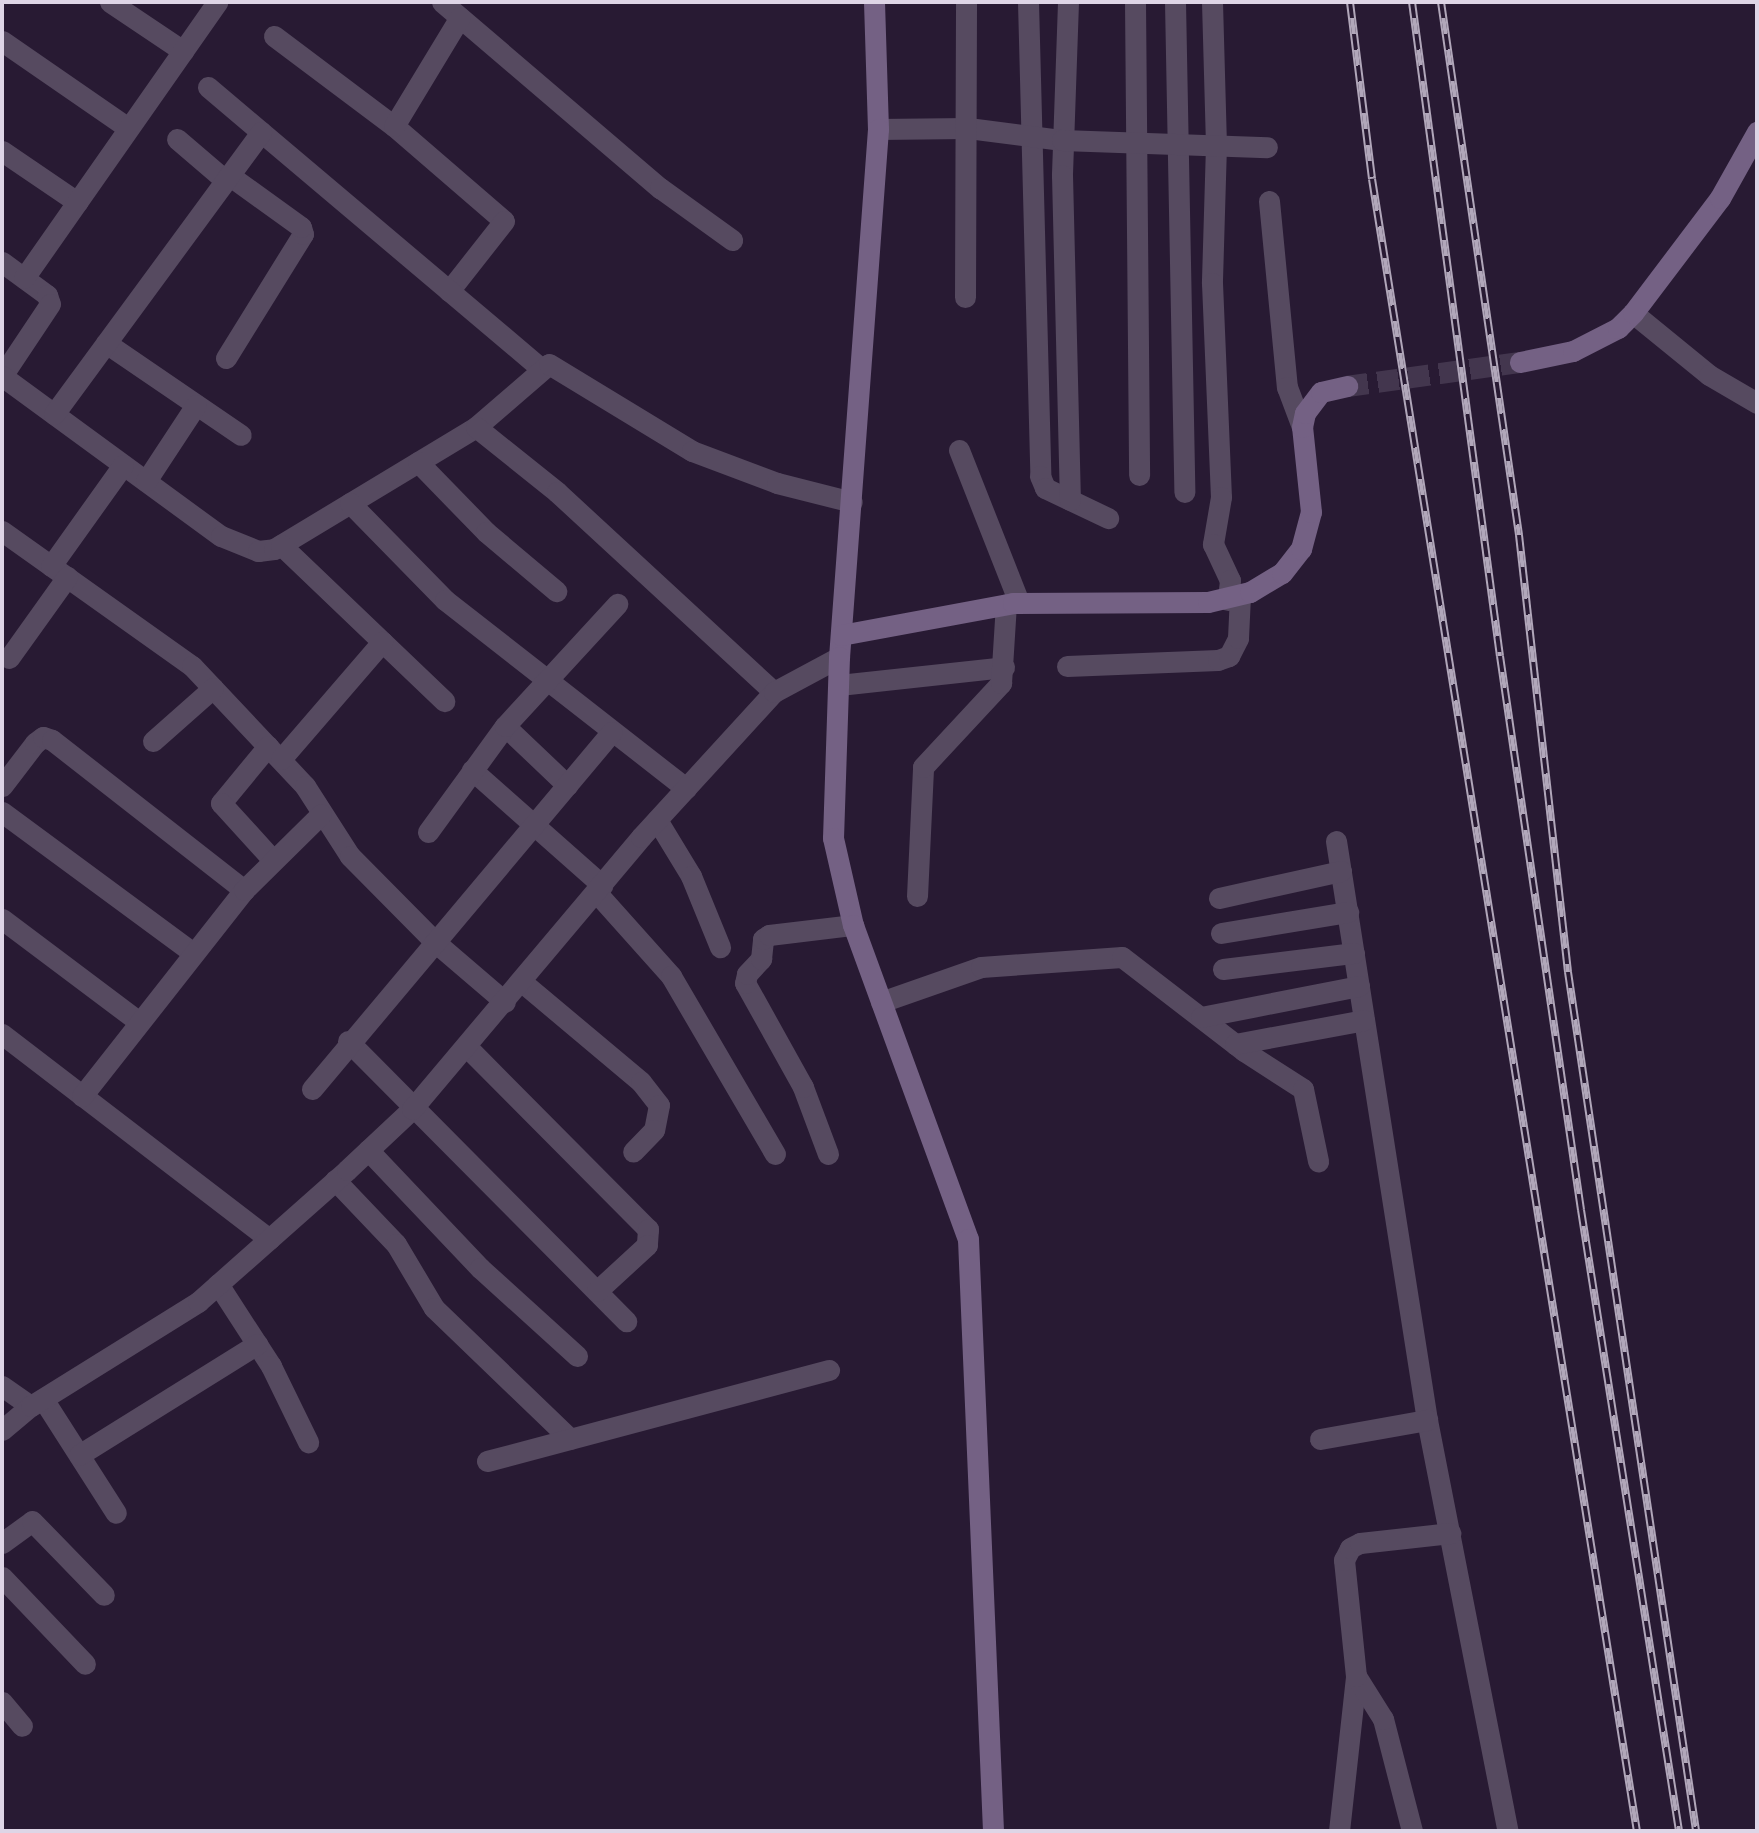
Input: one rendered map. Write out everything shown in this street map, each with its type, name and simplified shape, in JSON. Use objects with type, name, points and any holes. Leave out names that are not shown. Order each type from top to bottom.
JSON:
[{"type":"main road","points":[[874,2],[878,129],[870,270],[839,657],[833,838],[853,925],[945,1169],[968,1239],[972,1265],[993,1831]]},
{"type":"main road","points":[[1520,362],[1573,351],[1618,328],[1633,313],[1720,198],[1757,132]]},
{"type":"main road","points":[[841,635],[1013,603],[1239,596],[1282,573],[1308,532],[1311,512],[1302,427],[1311,399],[1321,392],[1347,386]]},
{"type":"street","points":[[110,2],[183,51]]},
{"type":"street","points":[[24,278],[217,2]]},
{"type":"street","points":[[442,2],[660,188],[732,240]]},
{"type":"street","points":[[965,297],[968,128],[966,2]]},
{"type":"street","points":[[1028,2],[1029,135],[1040,476],[1045,488],[1108,518]]},
{"type":"street","points":[[1068,2],[1062,140],[1070,500]]},
{"type":"street","points":[[1135,2],[1139,475]]},
{"type":"street","points":[[1175,2],[1184,492]]},
{"type":"street","points":[[1068,666],[1218,660],[1229,656],[1238,638],[1239,596],[1213,544],[1221,497],[1212,283],[1216,145],[1212,2]]},
{"type":"street","points":[[394,125],[460,17]]},
{"type":"street","points":[[274,36],[394,125],[504,222],[449,291]]},
{"type":"street","points":[[2,41],[128,128]]},
{"type":"street","points":[[208,87],[541,368]]},
{"type":"street","points":[[878,129],[968,128],[1062,140],[1267,146]]},
{"type":"street","points":[[54,414],[261,132]]},
{"type":"street","points":[[177,139],[301,227],[303,234],[226,358]]},
{"type":"street","points":[[2,151],[77,202]]},
{"type":"street","points":[[1269,201],[1287,387],[1302,427]]},
{"type":"street","points":[[2,262],[47,295],[50,303],[4,382],[54,414],[241,547],[258,551],[281,545],[476,427],[541,368],[556,365],[692,452],[777,483],[852,502]]},
{"type":"street","points":[[1633,313],[1709,375],[1757,403]]},
{"type":"street","points":[[106,343],[241,435]]},
{"type":"street","points":[[146,481],[196,405]]},
{"type":"street","points":[[476,427],[557,492],[774,692]]},
{"type":"street","points":[[917,896],[923,767],[930,755],[992,697],[1004,667],[1013,603],[959,450]]},
{"type":"street","points":[[418,462],[486,532],[556,591]]},
{"type":"street","points":[[9,658],[123,465]]},
{"type":"street","points":[[350,503],[445,600],[544,680],[686,788]]},
{"type":"street","points":[[2,531],[159,640],[213,688],[305,786],[350,856],[435,942],[505,1002]]},
{"type":"street","points":[[281,545],[444,701]]},
{"type":"street","points":[[428,832],[505,726],[544,680],[617,604]]},
{"type":"street","points":[[271,858],[221,803],[275,752],[382,642]]},
{"type":"street","points":[[2,1430],[37,1402],[198,1302],[368,1150],[412,1109],[467,1047],[657,820],[774,692],[839,657]]},
{"type":"street","points":[[839,685],[1004,667]]},
{"type":"street","points":[[153,741],[213,688]]},
{"type":"street","points":[[505,726],[567,785]]},
{"type":"street","points":[[312,1089],[348,1041],[612,732]]},
{"type":"street","points":[[2,786],[34,743],[43,737],[52,740],[244,890]]},
{"type":"street","points":[[472,770],[534,825],[599,889],[671,976],[775,1154]]},
{"type":"street","points":[[2,812],[193,954]]},
{"type":"street","points":[[82,1096],[271,858],[321,814]]},
{"type":"street","points":[[657,820],[691,876],[720,947]]},
{"type":"street","points":[[1336,841],[1427,1420],[1508,1831]]},
{"type":"street","points":[[1219,898],[1341,871]]},
{"type":"street","points":[[1222,933],[1348,912]]},
{"type":"street","points":[[2,919],[139,1023]]},
{"type":"street","points":[[828,1154],[797,1075],[745,983],[747,974],[761,959],[763,939],[769,935],[853,925]]},
{"type":"street","points":[[1223,969],[1354,953]]},
{"type":"street","points":[[881,1002],[994,965],[1026,967],[1101,955],[1122,957],[1235,1044],[1303,1089],[1318,1161]]},
{"type":"street","points":[[522,982],[641,1082],[659,1105],[654,1130],[633,1153]]},
{"type":"street","points":[[1201,1017],[1359,986]]},
{"type":"street","points":[[1235,1044],[1364,1020]]},
{"type":"street","points":[[2,1034],[269,1239]]},
{"type":"street","points":[[348,1041],[412,1109],[626,1321]]},
{"type":"street","points":[[467,1047],[648,1229],[647,1245],[597,1291]]},
{"type":"street","points":[[368,1150],[480,1268],[577,1356]]},
{"type":"street","points":[[335,1180],[396,1244],[434,1308],[570,1439]]},
{"type":"street","points":[[218,1284],[257,1344],[308,1442]]},
{"type":"street","points":[[79,1455],[257,1344]]},
{"type":"street","points":[[487,1461],[829,1370]]},
{"type":"street","points":[[2,1386],[37,1402],[79,1455],[116,1513]]},
{"type":"street","points":[[1320,1438],[1427,1420]]},
{"type":"street","points":[[2,1543],[32,1521],[104,1595]]},
{"type":"street","points":[[1339,1831],[1356,1676],[1344,1560],[1350,1548],[1360,1543],[1450,1533]]},
{"type":"street","points":[[2,1577],[85,1664]]},
{"type":"street","points":[[1356,1676],[1383,1718],[1412,1831]]},
{"type":"street","points":[[2,1702],[22,1726]]},
{"type":"tunnel","points":[[1347,386],[1520,362]]},
{"type":"railway","points":[[1350,2],[1372,179],[1637,1831]]},
{"type":"railway","points":[[1412,2],[1500,656],[1581,1210],[1679,1831]]},
{"type":"railway","points":[[1441,2],[1519,535],[1568,972],[1696,1831]]}]
